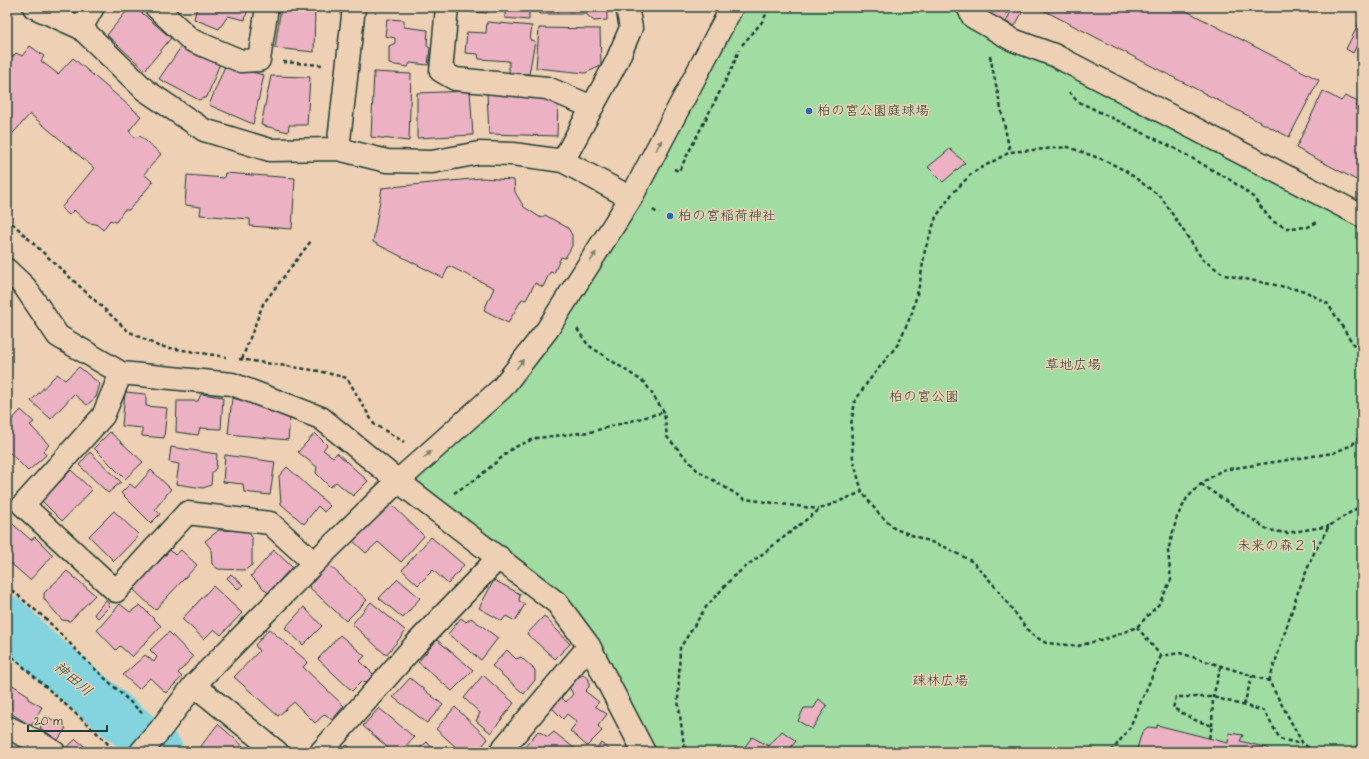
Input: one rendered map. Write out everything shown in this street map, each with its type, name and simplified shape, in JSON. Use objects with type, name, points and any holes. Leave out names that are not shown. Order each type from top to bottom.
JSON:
[{"type":"street","points":[[34,7],[81,28],[145,90],[204,130],[270,150],[338,149],[387,161],[432,162],[479,153],[513,154],[563,161],[630,198]]},
{"type":"street","points":[[81,28],[93,7]]},
{"type":"street","points":[[156,7],[191,40],[241,61],[259,60],[267,7]]},
{"type":"street","points":[[338,149],[354,7]]},
{"type":"street","points":[[447,7],[441,71],[455,79],[547,88],[592,107]]},
{"type":"street","points":[[563,161],[616,63],[630,28],[627,7]]},
{"type":"street","points":[[152,739],[194,685],[314,563],[398,481],[502,388],[547,330],[630,198],[732,7]]},
{"type":"street","points":[[968,7],[973,17],[1013,40],[1054,55],[1338,202],[1362,216]]},
{"type":"street","points":[[7,270],[25,287],[58,336],[121,373],[232,384],[321,418],[398,481],[557,603],[589,646],[644,752]]},
{"type":"street","points":[[121,373],[103,416],[23,505],[116,591],[187,513],[270,522],[314,563]]},
{"type":"street","points":[[321,752],[415,645],[499,557]]},
{"type":"street","points":[[500,752],[589,646]]},
{"type":"street","points":[[194,685],[277,752]]},
{"type":"street","points":[[7,727],[38,742],[54,752]]},
{"type":"path","points":[[679,172],[732,68],[740,46]]},
{"type":"path","points":[[990,56],[1010,152]]},
{"type":"path","points":[[259,60],[347,67]]},
{"type":"path","points":[[1067,89],[1077,101],[1174,148],[1232,181],[1253,197],[1272,221],[1287,228],[1308,227],[1324,219],[1338,202]]},
{"type":"path","points":[[1362,358],[1328,304],[1305,291],[1225,275],[1203,260],[1161,197],[1126,171],[1104,160],[1068,148],[1010,152],[972,173],[952,194],[936,217],[925,250],[920,282],[912,314],[898,344],[866,383],[855,401],[851,425],[853,459],[862,492],[878,512],[895,529],[945,547],[973,562],[993,584],[1031,634],[1046,643],[1078,646],[1111,637],[1137,627],[1159,604],[1171,580],[1168,551],[1177,517],[1188,498],[1201,484],[1222,470],[1333,453],[1352,445],[1362,434]]},
{"type":"path","points":[[7,218],[128,331],[158,346],[227,357]]},
{"type":"path","points":[[242,359],[263,304],[311,241]]},
{"type":"path","points":[[561,307],[588,345],[645,383],[664,412],[667,437],[697,470],[744,500],[820,509]]},
{"type":"path","points":[[235,358],[319,371],[347,378],[374,424],[404,442]]},
{"type":"path","points":[[432,506],[476,479],[513,448],[536,438],[590,432],[664,412]]},
{"type":"path","points":[[1201,484],[1268,530],[1287,533],[1329,526],[1362,505]]},
{"type":"path","points":[[688,752],[684,746],[678,700],[680,648],[706,607],[734,576],[820,509],[862,492]]},
{"type":"path","points":[[1268,681],[1300,586],[1313,555],[1329,526]]},
{"type":"path","points":[[7,586],[47,620],[95,669],[152,739]]},
{"type":"path","points":[[1137,627],[1161,656]]},
{"type":"path","points":[[7,652],[96,732],[116,752]]},
{"type":"path","points":[[1161,656],[1180,653],[1268,681],[1303,744]]},
{"type":"path","points":[[1111,752],[1129,729],[1161,656]]},
{"type":"path","points":[[1209,738],[1212,726],[1213,697],[1220,666]]},
{"type":"path","points":[[1244,705],[1252,676]]},
{"type":"path","points":[[1212,726],[1195,720],[1173,708],[1176,697],[1213,697],[1264,711],[1280,739],[1303,744],[1316,752]]},
{"type":"path","points":[[677,752],[684,746]]},
{"type":"green space","name":"柏の宮公園","points":[[732,7],[959,7],[960,17],[1328,207],[1362,227],[1362,752],[655,752],[589,646],[398,481],[502,388],[631,198]]},
{"type":"building","points":[[130,7],[135,7],[171,38],[145,70],[107,35]]},
{"type":"building","points":[[197,7],[248,7],[245,20],[228,16],[219,29],[194,19]]},
{"type":"building","points":[[281,7],[315,7],[314,52],[275,48]]},
{"type":"building","points":[[470,7],[488,7],[487,13],[470,12]]},
{"type":"building","points":[[505,7],[531,7],[529,8],[529,20],[505,18]]},
{"type":"building","points":[[540,7],[607,7],[607,20],[594,21],[586,14],[540,14]]},
{"type":"building","points":[[989,7],[1009,7],[1003,22],[986,15]]},
{"type":"building","points":[[1013,7],[1025,7],[1015,26],[1006,22]]},
{"type":"building","points":[[1045,7],[1179,7],[1319,80],[1289,137],[1043,10]]},
{"type":"building","points":[[387,19],[404,20],[404,27],[428,30],[427,46],[430,48],[428,65],[410,63],[408,67],[389,64],[389,46],[395,43],[395,38],[385,36]]},
{"type":"building","points":[[1361,19],[1362,35],[1353,53],[1346,49]]},
{"type":"building","points":[[487,22],[532,26],[530,40],[535,41],[529,74],[509,73],[509,61],[479,59],[478,54],[465,53],[467,32],[486,33]]},
{"type":"building","points":[[539,28],[600,29],[601,66],[585,73],[536,68]]},
{"type":"building","points":[[183,44],[220,63],[207,97],[199,100],[159,79]]},
{"type":"building","points":[[30,46],[44,56],[41,61],[58,74],[73,58],[141,116],[129,131],[135,138],[140,136],[161,154],[144,174],[153,182],[129,210],[124,210],[116,222],[110,220],[103,230],[96,224],[88,223],[74,210],[69,215],[61,208],[94,168],[30,114],[7,140],[7,63],[16,53],[22,56]]},
{"type":"building","points":[[225,66],[264,75],[253,124],[209,105]]},
{"type":"building","points":[[374,72],[411,74],[409,141],[371,137]]},
{"type":"building","points":[[271,76],[310,77],[307,125],[289,125],[288,132],[261,125]]},
{"type":"building","points":[[470,91],[473,135],[417,138],[417,93]]},
{"type":"building","points":[[1323,91],[1341,101],[1345,96],[1358,102],[1355,109],[1362,113],[1362,183],[1296,148]]},
{"type":"building","points":[[487,93],[558,99],[557,136],[489,134]]},
{"type":"building","points":[[950,149],[965,163],[943,182],[928,167]]},
{"type":"building","points":[[225,173],[295,178],[292,229],[250,226],[250,219],[200,215],[201,207],[185,205],[187,175],[224,178]]},
{"type":"building","points":[[481,178],[514,180],[515,192],[524,207],[541,218],[545,215],[568,228],[572,235],[572,246],[565,258],[561,257],[554,273],[550,272],[543,287],[535,283],[526,300],[522,299],[508,323],[484,310],[494,288],[449,266],[443,278],[373,242],[382,188]]},
{"type":"building","points":[[79,367],[100,384],[96,397],[87,405],[74,394],[51,419],[31,401],[57,374],[65,380]]},
{"type":"building","points":[[125,392],[146,394],[146,406],[167,408],[164,438],[142,436],[142,428],[122,426]]},
{"type":"building","points":[[201,394],[223,397],[221,429],[200,428],[198,435],[176,432],[177,401],[198,401]]},
{"type":"building","points":[[232,398],[277,409],[290,418],[288,440],[228,434]]},
{"type":"building","points":[[21,410],[34,422],[30,425],[49,445],[43,451],[46,455],[28,471],[7,450],[7,425]]},
{"type":"building","points":[[110,432],[143,462],[125,479],[94,448]]},
{"type":"building","points":[[315,433],[327,445],[323,450],[333,457],[337,453],[368,481],[353,496],[336,482],[330,487],[316,473],[317,467],[298,452]]},
{"type":"building","points":[[171,447],[217,454],[216,468],[212,473],[211,485],[203,488],[176,484],[179,464],[169,462]]},
{"type":"building","points":[[90,452],[121,482],[108,493],[79,465]]},
{"type":"building","points":[[225,455],[275,462],[270,495],[244,492],[243,484],[223,482]]},
{"type":"building","points":[[287,467],[330,506],[324,512],[318,506],[304,524],[281,504],[279,476]]},
{"type":"building","points":[[71,470],[92,490],[62,521],[42,501]]},
{"type":"building","points":[[151,470],[171,489],[155,509],[160,514],[151,523],[121,493],[130,484],[135,488]]},
{"type":"building","points":[[390,503],[424,536],[401,562],[378,542],[366,553],[352,540]]},
{"type":"building","points":[[114,511],[139,535],[114,561],[89,536]]},
{"type":"building","points":[[7,519],[31,540],[35,537],[53,555],[30,580],[7,560]]},
{"type":"building","points":[[219,530],[247,531],[252,537],[252,565],[245,570],[218,569],[212,564],[211,549],[205,541]]},
{"type":"building","points":[[431,537],[464,565],[448,584],[433,570],[418,585],[402,570]]},
{"type":"building","points":[[170,550],[175,555],[181,550],[197,565],[155,610],[133,589]]},
{"type":"building","points":[[274,550],[292,567],[268,593],[251,576]]},
{"type":"building","points":[[328,564],[367,600],[346,621],[309,587]]},
{"type":"building","points":[[67,571],[95,595],[70,621],[62,620],[44,599],[44,593]]},
{"type":"building","points":[[231,574],[243,585],[238,589],[227,578]]},
{"type":"building","points":[[398,579],[420,598],[403,618],[379,598]]},
{"type":"building","points":[[494,580],[520,594],[519,601],[525,604],[515,621],[506,616],[502,621],[479,608]]},
{"type":"building","points":[[213,586],[242,613],[221,635],[214,629],[204,639],[182,619]]},
{"type":"building","points":[[106,600],[110,606],[98,618],[94,614]]},
{"type":"building","points":[[371,602],[406,631],[386,655],[352,624]]},
{"type":"building","points":[[120,604],[130,612],[140,605],[161,626],[132,657],[120,646],[116,650],[97,630]]},
{"type":"building","points":[[304,607],[322,626],[303,645],[285,628]]},
{"type":"building","points":[[544,616],[570,644],[555,659],[527,634]]},
{"type":"building","points":[[461,618],[466,622],[471,618],[498,638],[481,660],[448,634]]},
{"type":"building","points":[[269,629],[308,662],[303,667],[344,706],[332,720],[325,714],[315,723],[294,702],[278,716],[234,677],[259,651],[255,645]]},
{"type":"building","points":[[169,632],[193,657],[178,673],[182,677],[166,693],[150,678],[139,689],[123,675],[145,655],[154,662],[157,657],[150,650]]},
{"type":"building","points":[[340,635],[365,656],[360,661],[374,675],[365,683],[362,681],[352,691],[318,659]]},
{"type":"building","points":[[437,640],[473,670],[452,691],[418,662]]},
{"type":"building","points":[[507,650],[516,659],[521,657],[535,670],[535,680],[524,694],[492,666]]},
{"type":"building","points":[[483,675],[514,703],[491,733],[476,721],[480,713],[464,698]]},
{"type":"building","points":[[583,675],[589,679],[589,687],[585,691],[599,702],[595,706],[607,714],[598,726],[602,731],[587,746],[570,731],[577,722],[567,714],[563,719],[552,708],[561,697],[566,702],[573,694],[569,687],[578,677]]},
{"type":"building","points":[[410,678],[443,705],[427,723],[393,697]]},
{"type":"building","points":[[11,684],[28,695],[28,699],[42,707],[31,726],[9,712],[11,702],[7,699],[7,694]]},
{"type":"building","points":[[819,699],[827,706],[812,729],[798,721],[804,708],[814,708]]},
{"type":"building","points":[[455,707],[488,739],[477,752],[455,752],[458,749],[436,729]]},
{"type":"building","points":[[379,708],[414,737],[400,752],[393,752],[363,726]]},
{"type":"building","points":[[46,716],[66,728],[58,740],[40,728]]},
{"type":"building","points":[[218,724],[243,746],[238,752],[208,752],[201,746]]},
{"type":"building","points":[[1157,725],[1228,743],[1229,733],[1243,735],[1240,741],[1268,748],[1267,752],[1136,752],[1142,732],[1148,727],[1157,728]]},
{"type":"building","points":[[538,731],[548,737],[554,732],[579,752],[529,752],[525,747]]},
{"type":"building","points":[[782,731],[796,741],[787,752],[741,752],[752,737],[769,746]]},
{"type":"building","points":[[76,739],[91,752],[69,752],[65,749]]},
{"type":"building","points":[[427,742],[436,752],[415,752]]},
{"type":"building","points":[[601,743],[612,752],[594,752]]},
{"type":"building","points":[[347,745],[355,752],[340,752]]},
{"type":"waterway","name":"神田川","points":[[7,619],[38,650],[160,752]]},
{"type":"place","name":"柏の宮公園庭球場","points":[[809,111]]},
{"type":"place","name":"柏の宮稲荷神社","points":[[670,216]]},
{"type":"park label","name":"草地広場","points":[[1073,365]]},
{"type":"park label","name":"未来の森２１","points":[[1279,546]]},
{"type":"park label","name":"疎林広場","points":[[940,681]]}]
